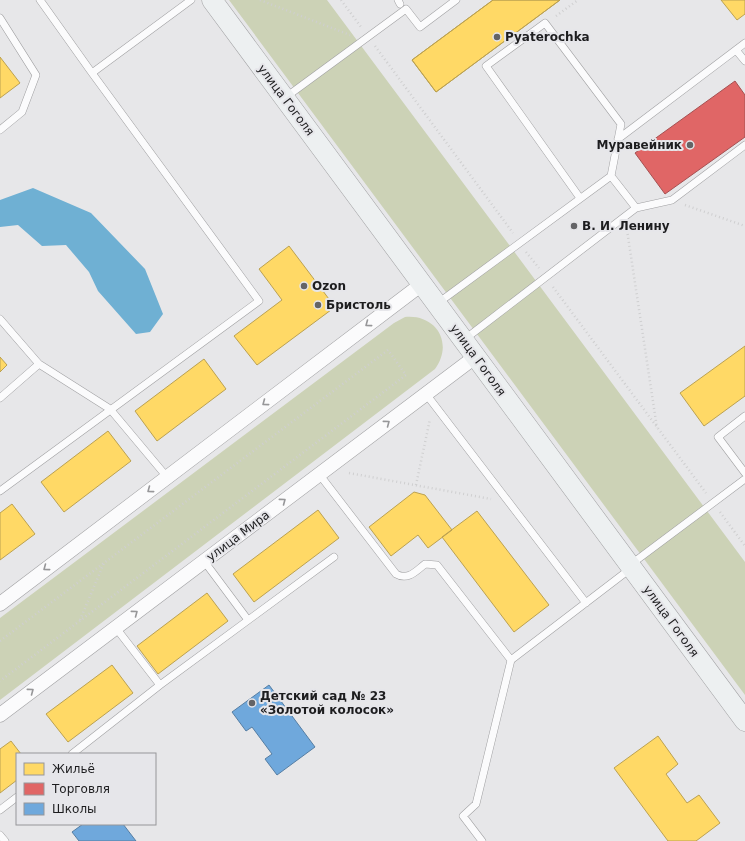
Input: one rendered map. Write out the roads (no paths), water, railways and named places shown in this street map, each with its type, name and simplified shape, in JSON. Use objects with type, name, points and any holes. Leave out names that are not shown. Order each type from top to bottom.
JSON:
[{"type":"main road","name":"улица Гоголя","points":[[212,0],[631,567],[743,714]]},
{"type":"street","points":[[0,604],[422,284]]},
{"type":"street","name":"улица Мира","points":[[0,715],[323,471],[430,398],[475,356]]},
{"type":"lane","points":[[0,490],[259,300],[40,0]]},
{"type":"lane","points":[[92,73],[191,0]]},
{"type":"lane","points":[[285,98],[406,9],[420,27],[456,0]]},
{"type":"lane","points":[[0,18],[36,75],[22,112],[0,130]]},
{"type":"lane","points":[[437,304],[611,176],[621,124],[545,23],[486,66],[580,198]]},
{"type":"lane","points":[[618,139],[745,43]]},
{"type":"lane","points":[[736,50],[745,61]]},
{"type":"lane","points":[[464,340],[636,208],[672,200],[745,145]]},
{"type":"lane","points":[[611,176],[636,208]]},
{"type":"lane","points":[[0,319],[39,364],[110,410],[167,477]]},
{"type":"lane","points":[[0,398],[39,364]]},
{"type":"lane","points":[[430,398],[586,603]]},
{"type":"lane","points":[[745,416],[718,437],[745,472]]},
{"type":"lane","points":[[323,471],[396,574],[404,577],[410,576],[425,564],[437,565],[511,660]]},
{"type":"lane","points":[[482,841],[463,816],[476,804],[511,660],[745,479]]},
{"type":"lane","points":[[73,753],[160,685],[334,557]]},
{"type":"lane","points":[[204,561],[248,620]]},
{"type":"lane","points":[[116,628],[160,685]]},
{"type":"lane","points":[[0,810],[16,798]]},
{"type":"lane","points":[[0,835],[5,841]]},
{"type":"water","points":[[33,188],[91,213],[145,269],[163,314],[150,332],[136,334],[98,291],[89,272],[66,245],[42,246],[18,225],[0,227],[0,200]]},
{"type":"place","name":"Pyaterochka","points":[[497,37]]},
{"type":"place","name":"Муравейник","points":[[690,145]]},
{"type":"place","name":"В. И. Ленину","points":[[574,226]]},
{"type":"place","name":"Ozon","points":[[304,286]]},
{"type":"place","name":"Бристоль","points":[[318,305]]},
{"type":"place","name":"Детский сад № 23 «Золотой колосок»","points":[[252,703]]}]
